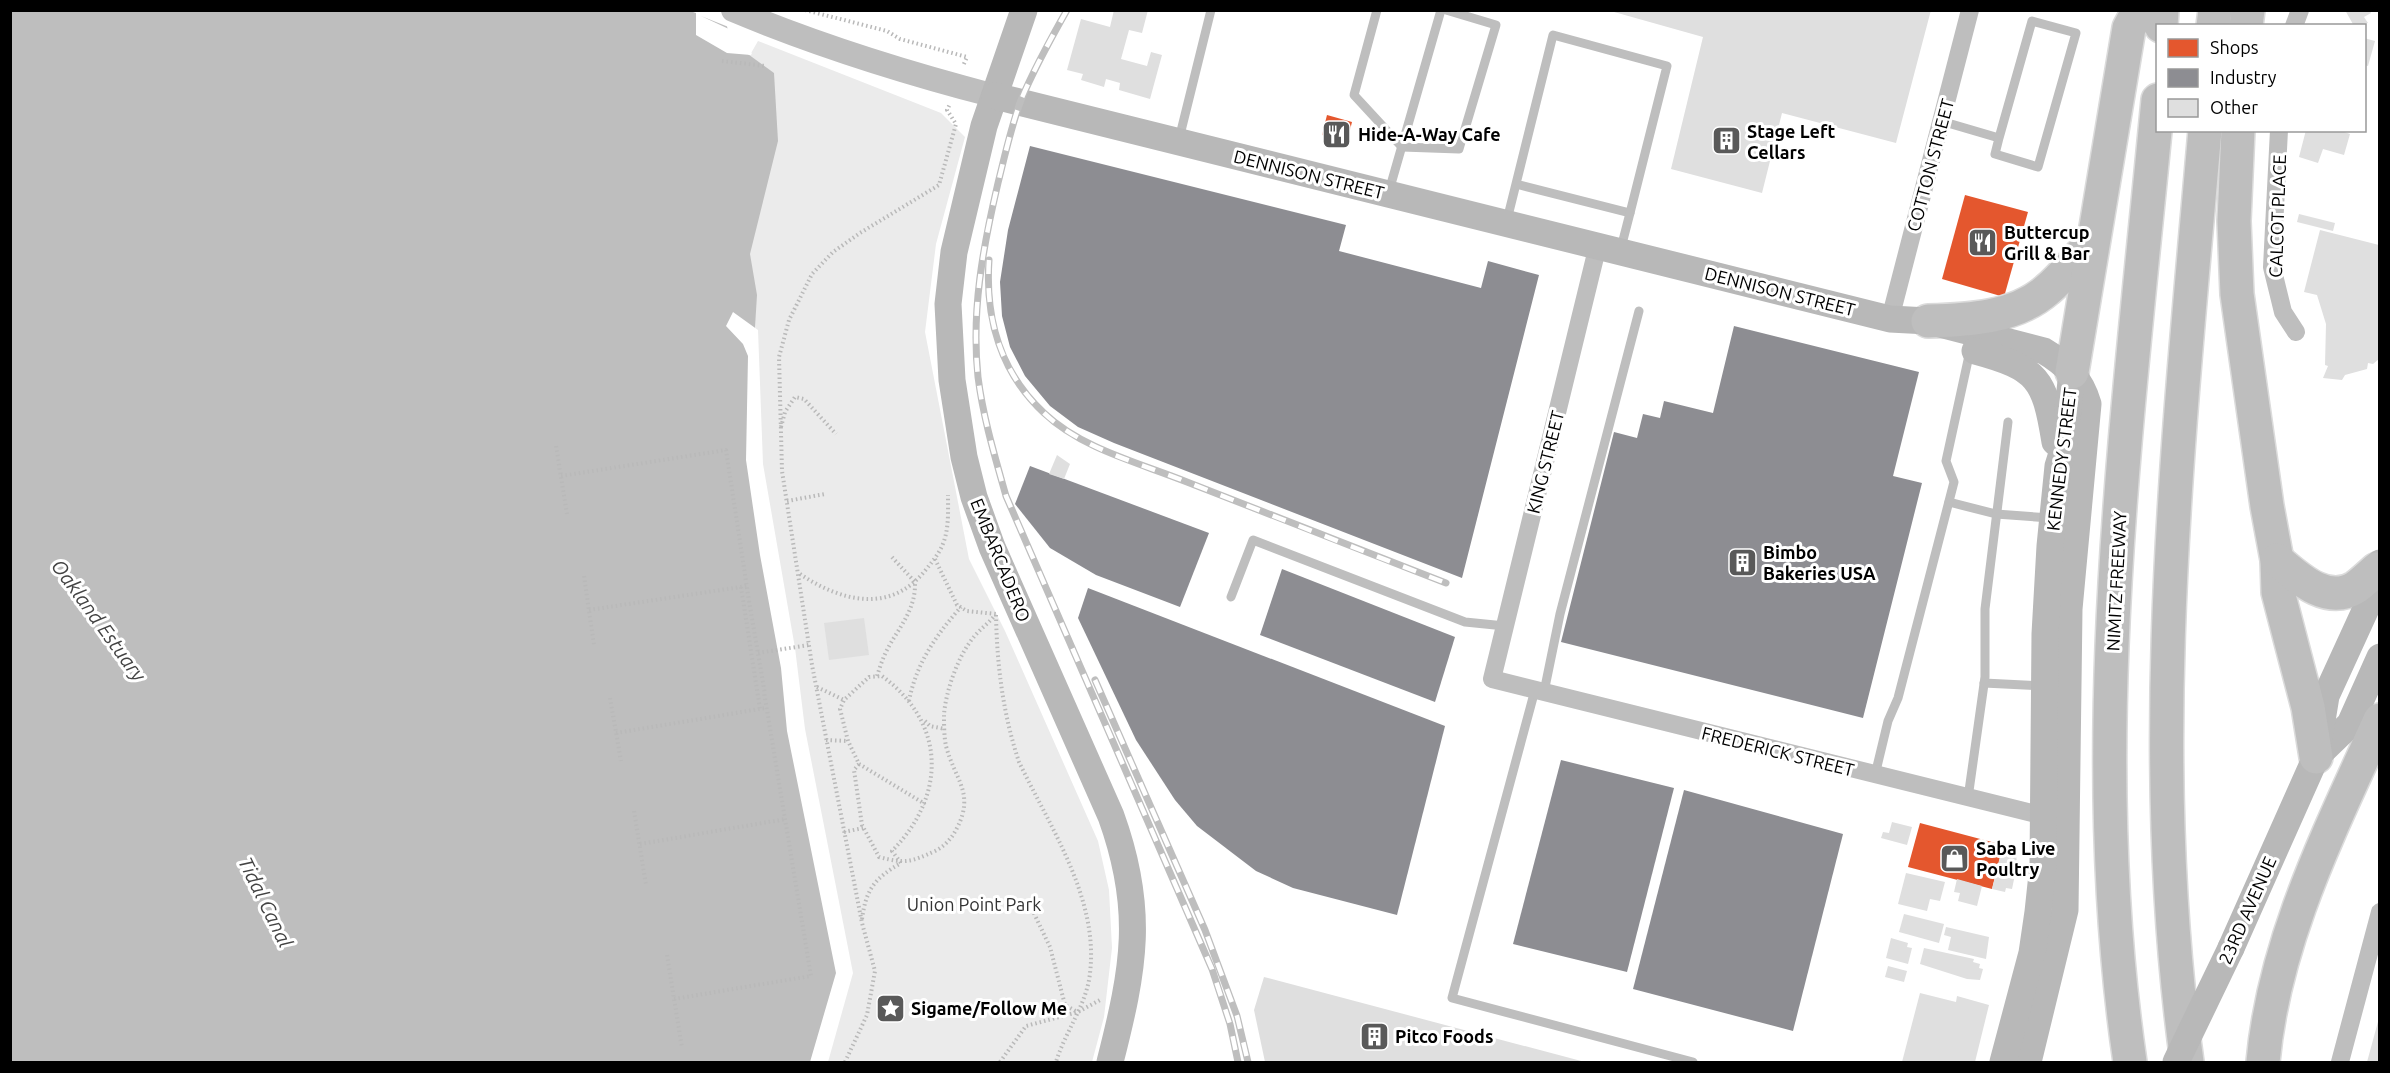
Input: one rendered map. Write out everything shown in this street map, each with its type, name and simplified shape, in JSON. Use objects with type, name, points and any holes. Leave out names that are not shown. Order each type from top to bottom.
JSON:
[{"type":"highway","points":[[2072,372],[2128,28],[2139,10]]},
{"type":"highway","name":"NIMITZ FREEWAY","points":[[2130,1062],[2111,861],[2110,691],[2121,501],[2156,111]]},
{"type":"highway","points":[[2187,1062],[2174,946],[2168,862],[2166,688],[2172,505],[2205,132]]},
{"type":"highway","points":[[2238,132],[2234,221],[2236,294],[2266,506],[2277,560],[2278,592],[2308,707],[2316,757]]},
{"type":"highway","points":[[1928,321],[1972,319],[2028,303],[2046,291],[2092,242]]},
{"type":"highway","points":[[2277,560],[2308,586],[2330,593],[2354,589],[2378,566]]},
{"type":"highway","points":[[2264,1062],[2278,970],[2289,935],[2304,891],[2379,720]]},
{"type":"main road","name":"EMBARCADERO","points":[[1024,10],[969,182],[954,252],[948,304],[952,380],[964,457],[974,497],[992,547],[1001,605],[1111,816],[1124,851],[1133,902],[1134,941],[1132,969],[1110,1062]]},
{"type":"main road","name":"DENNISON STREET","points":[[995,96],[1890,319],[1928,321],[2044,351],[2060,360],[2072,372]]},
{"type":"main road","name":"DENNISON STREET","points":[[1890,319],[1922,337],[2003,358],[2028,371],[2043,388],[2050,412],[2058,466]]},
{"type":"main road","name":"KENNEDY STREET","points":[[2028,1062],[2065,910],[2067,867],[2055,819],[2044,686],[2044,634],[2058,466],[2064,447],[2072,372]]},
{"type":"main road","name":"KENNEDY STREET","points":[[2003,1062],[2031,953],[2055,819],[2069,609],[2088,404],[2083,388],[2072,372]]},
{"type":"main road","name":"23RD AVENUE","points":[[2176,1062],[2231,948],[2316,757],[2326,696],[2375,589],[2378,566]]},
{"type":"main road","name":"23RD AVENUE","points":[[2316,757],[2350,724],[2379,657]]},
{"type":"street","name":"DENNISON STREET","points":[[733,10],[795,36],[875,64],[995,96]]},
{"type":"street","name":"COTTON STREET","points":[[1890,319],[1970,10]]},
{"type":"street","name":"CALCOT PLACE","points":[[2280,132],[2272,267],[2283,312],[2296,332]]},
{"type":"street","name":"KING STREET","points":[[1492,679],[1514,589],[1609,248]]},
{"type":"street","name":"FREDERICK STREET","points":[[1492,679],[2055,819]]},
{"type":"street","points":[[2340,1062],[2379,912]]},
{"type":"lane","points":[[1179,142],[1211,10]]},
{"type":"lane","points":[[1377,10],[1354,94],[1402,147],[1459,149],[1496,25],[1446,10]]},
{"type":"lane","points":[[1389,193],[1441,10]]},
{"type":"lane","points":[[2032,21],[2076,33],[2038,167],[1995,154],[2000,138],[2032,21]]},
{"type":"lane","points":[[1506,222],[1553,34],[1666,66],[1630,213],[1609,248]]},
{"type":"lane","points":[[1941,121],[2000,138]]},
{"type":"lane","points":[[1516,184],[1630,213]]},
{"type":"lane","points":[[1639,311],[1540,691],[1452,998],[1693,1062]]},
{"type":"lane","points":[[1875,775],[1888,721],[1898,699],[1954,482],[1946,461],[1970,350]]},
{"type":"lane","points":[[1968,798],[1984,683],[1985,609],[2008,422]]},
{"type":"lane","points":[[1949,502],[1996,514],[2053,519]]},
{"type":"lane","points":[[1231,597],[1252,540],[1465,622],[1505,626]]},
{"type":"lane","points":[[1984,683],[2044,686]]},
{"type":"path","points":[[804,10],[887,31],[900,39],[967,57]]},
{"type":"path","points":[[722,61],[765,66]]},
{"type":"path","points":[[845,1062],[867,1015],[875,971],[862,923],[809,645],[779,436],[779,357],[789,320],[812,274],[834,252],[860,233],[939,185],[956,124]]},
{"type":"path","points":[[779,436],[784,412],[795,398],[804,399],[836,434]]},
{"type":"path","points":[[556,446],[567,514]]},
{"type":"path","points":[[561,476],[726,450],[749,601]]},
{"type":"path","points":[[799,574],[830,592],[873,600],[891,597],[907,590],[935,558],[944,539],[948,491],[953,502]]},
{"type":"path","points":[[787,501],[825,494]]},
{"type":"path","points":[[877,676],[886,650],[912,608],[915,582],[890,555]]},
{"type":"path","points":[[935,558],[950,593],[961,607],[967,611],[1001,605]]},
{"type":"path","points":[[584,576],[594,645]]},
{"type":"path","points":[[589,610],[747,586]]},
{"type":"path","points":[[741,587],[760,709]]},
{"type":"path","points":[[674,999],[811,976],[748,594]]},
{"type":"path","points":[[862,923],[869,892],[880,876],[901,863],[914,861],[941,848],[954,836],[965,812],[964,791],[946,744],[944,713],[949,693],[972,638],[1001,605]]},
{"type":"path","points":[[1001,605],[999,677],[1004,708],[1019,762],[1077,882],[1087,909],[1090,974],[1078,1012],[1063,1041],[1056,1062]]},
{"type":"path","points":[[909,701],[914,676],[945,624],[961,607]]},
{"type":"path","points":[[758,653],[809,645]]},
{"type":"path","points":[[901,863],[892,851],[918,820],[925,804],[931,782],[932,758],[928,732],[922,719],[898,687],[882,676],[869,677],[844,700],[840,709],[848,741],[859,764],[925,804]]},
{"type":"path","points":[[816,687],[844,700]]},
{"type":"path","points":[[610,699],[621,761]]},
{"type":"path","points":[[616,733],[766,708]]},
{"type":"path","points":[[922,719],[930,726],[945,729]]},
{"type":"path","points":[[826,740],[848,741]]},
{"type":"path","points":[[859,764],[854,770],[863,828],[879,857],[901,863]]},
{"type":"path","points":[[634,811],[646,885]]},
{"type":"path","points":[[640,844],[786,819]]},
{"type":"path","points":[[844,832],[863,828]]},
{"type":"path","points":[[1030,905],[1050,947],[1065,1005],[1078,1012]]},
{"type":"path","points":[[667,955],[682,1048]]},
{"type":"path","points":[[1000,1062],[1026,1026],[1078,1012]]},
{"type":"green space","name":"Union Point Park","points":[[758,41],[941,113],[965,137],[936,244],[925,332],[969,559],[1005,631],[1098,841],[1109,890],[1112,948],[1104,1017],[1092,1062],[825,1062],[685,98],[750,55]]},
{"type":"water","points":[[10,11],[724,11],[730,41],[774,73],[778,141],[750,254],[757,295],[754,343],[760,465],[802,730],[850,973],[825,1062],[11,1062]]},
{"type":"pier","points":[[727,10],[731,28],[701,16],[731,30],[733,39],[752,53],[751,55],[727,53],[696,35],[696,13],[690,11]]},
{"type":"pier","points":[[733,312],[758,330],[763,464],[795,648],[805,729],[853,973],[828,1062],[810,1062],[836,973],[787,731],[781,668],[760,555],[746,460],[748,356],[743,344],[726,326]]},
{"type":"building: Shops","points":[[1327,115],[1352,122],[1347,142],[1322,135]]},
{"type":"building: Shops","points":[[1965,195],[2028,212],[2004,297],[1942,279]]},
{"type":"building: Shops","name":"Saba Live Poultry","points":[[1920,823],[2003,845],[1992,889],[1908,867]]},
{"type":"building: Industry","points":[[1030,146],[1346,225],[1339,251],[1481,288],[1488,261],[1539,275],[1462,578],[1114,443],[1078,427],[1050,406],[1025,376],[1010,347],[1002,316],[1000,282],[1008,230]]},
{"type":"building: Industry","name":"Bimbo Bakeries USA","points":[[1734,326],[1919,372],[1893,476],[1922,483],[1863,718],[1561,642],[1614,432],[1637,438],[1643,414],[1660,418],[1664,401],[1713,413]]},
{"type":"building: Industry","points":[[1030,466],[1209,533],[1180,607],[1096,575],[1050,548],[1015,504]]},
{"type":"building: Industry","points":[[1282,569],[1455,637],[1435,702],[1260,635]]},
{"type":"building: Industry","points":[[1088,588],[1445,726],[1397,915],[1293,888],[1256,871],[1197,826],[1175,800],[1136,740],[1078,618]]},
{"type":"building: Industry","points":[[1561,760],[1674,788],[1627,972],[1513,944]]},
{"type":"building: Industry","points":[[1684,790],[1843,834],[1793,1031],[1633,989]]},
{"type":"building: Other","points":[[1114,10],[1148,10],[1142,33],[1129,30],[1121,59],[1147,66],[1151,52],[1162,55],[1150,99],[1119,90],[1120,83],[1106,79],[1104,87],[1081,80],[1083,74],[1067,70],[1081,19],[1110,27]]},
{"type":"building: Other","points":[[1607,10],[1931,10],[1896,143],[1782,113],[1762,193],[1671,169],[1703,37]]},
{"type":"building: Other","points":[[2345,10],[2369,10],[2371,13],[2364,17],[2368,23],[2353,24]]},
{"type":"building: Other","points":[[2366,39],[2375,41],[2368,66],[2366,66]]},
{"type":"building: Other","points":[[2305,132],[2350,134],[2344,155],[2323,149],[2318,163],[2299,157]]},
{"type":"building: Other","points":[[2299,214],[2335,223],[2333,231],[2297,222]]},
{"type":"building: Other","points":[[2320,230],[2379,245],[2379,359],[2373,364],[2368,363],[2367,369],[2345,375],[2342,380],[2323,378],[2328,366],[2325,365],[2326,324],[2317,295],[2304,292]]},
{"type":"building: Other","points":[[1057,455],[1070,464],[1064,479],[1049,474]]},
{"type":"building: Other","points":[[864,618],[869,655],[829,660],[824,623]]},
{"type":"building: Other","points":[[1892,822],[1912,827],[1907,845],[1881,838],[1883,832],[1889,833]]},
{"type":"building: Other","points":[[2002,849],[2016,852],[2017,865],[2012,889],[2006,888],[2005,892],[1992,889]]},
{"type":"building: Other","points":[[1906,873],[1945,882],[1940,901],[1930,899],[1927,911],[1898,904]]},
{"type":"building: Other","points":[[1957,879],[1982,886],[1977,906],[1958,901],[1960,893],[1954,892]]},
{"type":"building: Other","points":[[1904,914],[1944,924],[1939,943],[1899,932]]},
{"type":"building: Other","points":[[1946,927],[1989,937],[1986,959],[1948,950],[1951,937],[1944,935]]},
{"type":"building: Other","points":[[1891,938],[1908,943],[1907,947],[1912,948],[1908,964],[1886,958]]},
{"type":"building: Other","points":[[1924,948],[1974,959],[1973,962],[1980,964],[1979,968],[1983,969],[1980,980],[1967,979],[1920,964]]},
{"type":"building: Other","points":[[1888,966],[1907,971],[1904,982],[1885,977]]},
{"type":"building: Other","name":"Pitco Foods","points":[[1264,977],[1585,1062],[1265,1062],[1254,1010]]},
{"type":"building: Other","points":[[1920,993],[1956,1002],[1957,996],[1989,1005],[1975,1062],[1902,1062]]},
{"type":"building: Other","points":[[2379,1018],[2379,1062],[2367,1062]]},
{"type":"railway","points":[[1067,10],[1021,100],[998,183],[983,255],[977,303],[976,352],[980,392],[1006,496],[1212,969],[1230,1024],[1238,1062]]},
{"type":"railway","points":[[989,260],[988,282],[993,324],[1007,363],[1029,397],[1059,426],[1112,454],[1446,583]]},
{"type":"railway","points":[[1095,680],[1205,930],[1237,1016],[1248,1062]]},
{"type":"place","name":"Hide-A-Way Cafe","points":[[1337,134]]},
{"type":"place","name":"Stage Left Cellars","points":[[1726,141]]},
{"type":"place","name":"Buttercup Grill & Bar","points":[[1983,242]]},
{"type":"place","name":"Bimbo Bakeries USA","points":[[1742,562]]},
{"type":"place","name":"Saba Live Poultry","points":[[1955,858]]},
{"type":"place","name":"Sigame/Follow Me","points":[[890,1008]]},
{"type":"place","name":"Pitco Foods","points":[[1374,1036]]},
{"type":"water label","name":"Oakland Estuary","points":[[99,620]]},
{"type":"water label","name":"Tidal Canal","points":[[266,902]]}]
